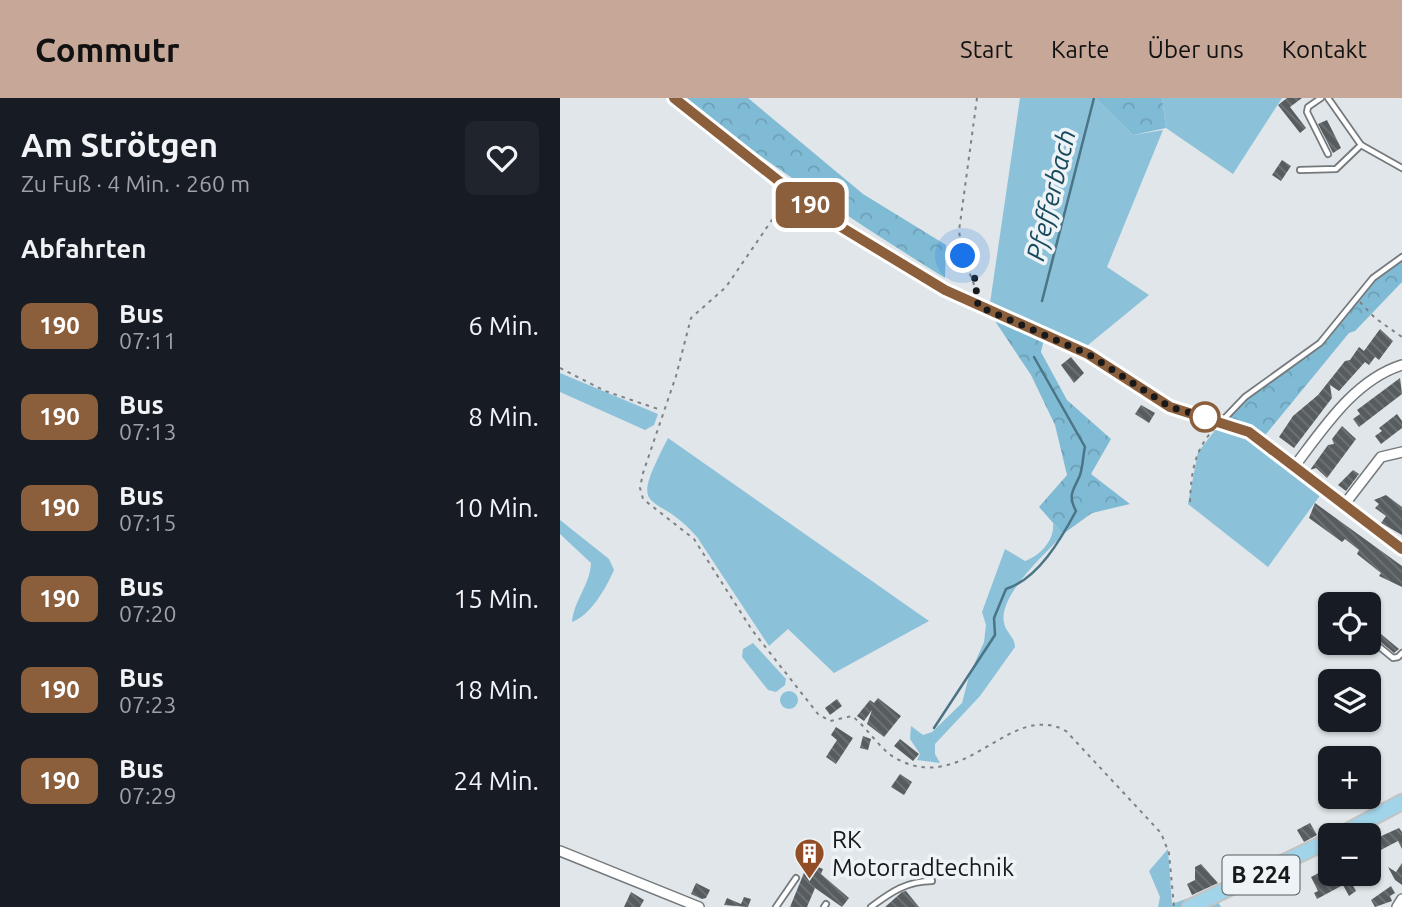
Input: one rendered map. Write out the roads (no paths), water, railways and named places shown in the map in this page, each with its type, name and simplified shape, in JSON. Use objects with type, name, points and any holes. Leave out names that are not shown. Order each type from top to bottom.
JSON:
[{"type":"main road","points":[[1363,823],[1401,803]]},
{"type":"main road","name":"B 224","points":[[1190,907],[1318,846]]},
{"type":"street","points":[[674,98],[834,223],[945,290],[1088,354],[1170,407],[1222,421],[1249,432],[1402,550]]},
{"type":"street","points":[[1294,467],[1335,414],[1364,386],[1402,365]]},
{"type":"street","points":[[1344,505],[1381,457],[1402,452]]},
{"type":"street","points":[[560,851],[699,907]]},
{"type":"street","points":[[1397,907],[1402,900]]},
{"type":"lane","points":[[1321,98],[1308,107],[1307,112],[1328,154]]},
{"type":"lane","points":[[1328,98],[1361,145],[1402,168]]},
{"type":"lane","points":[[1300,170],[1336,169],[1361,145]]},
{"type":"lane","points":[[1222,421],[1245,397],[1320,343],[1373,278],[1402,257]]},
{"type":"lane","points":[[1381,648],[1393,658],[1402,653]]},
{"type":"lane","points":[[776,907],[796,878]]},
{"type":"lane","points":[[872,907],[901,886],[916,881],[932,881]]},
{"type":"waterway","name":"Pfefferbach","points":[[1042,301],[1094,98]]},
{"type":"waterway","name":"Pfefferbach","points":[[934,728],[995,635],[994,618],[1006,589],[1028,577],[1047,557],[1076,511],[1072,496],[1081,472],[1085,447],[1034,357]]},
{"type":"place","name":"RK Motorradtechnik","points":[[809,881]]}]
